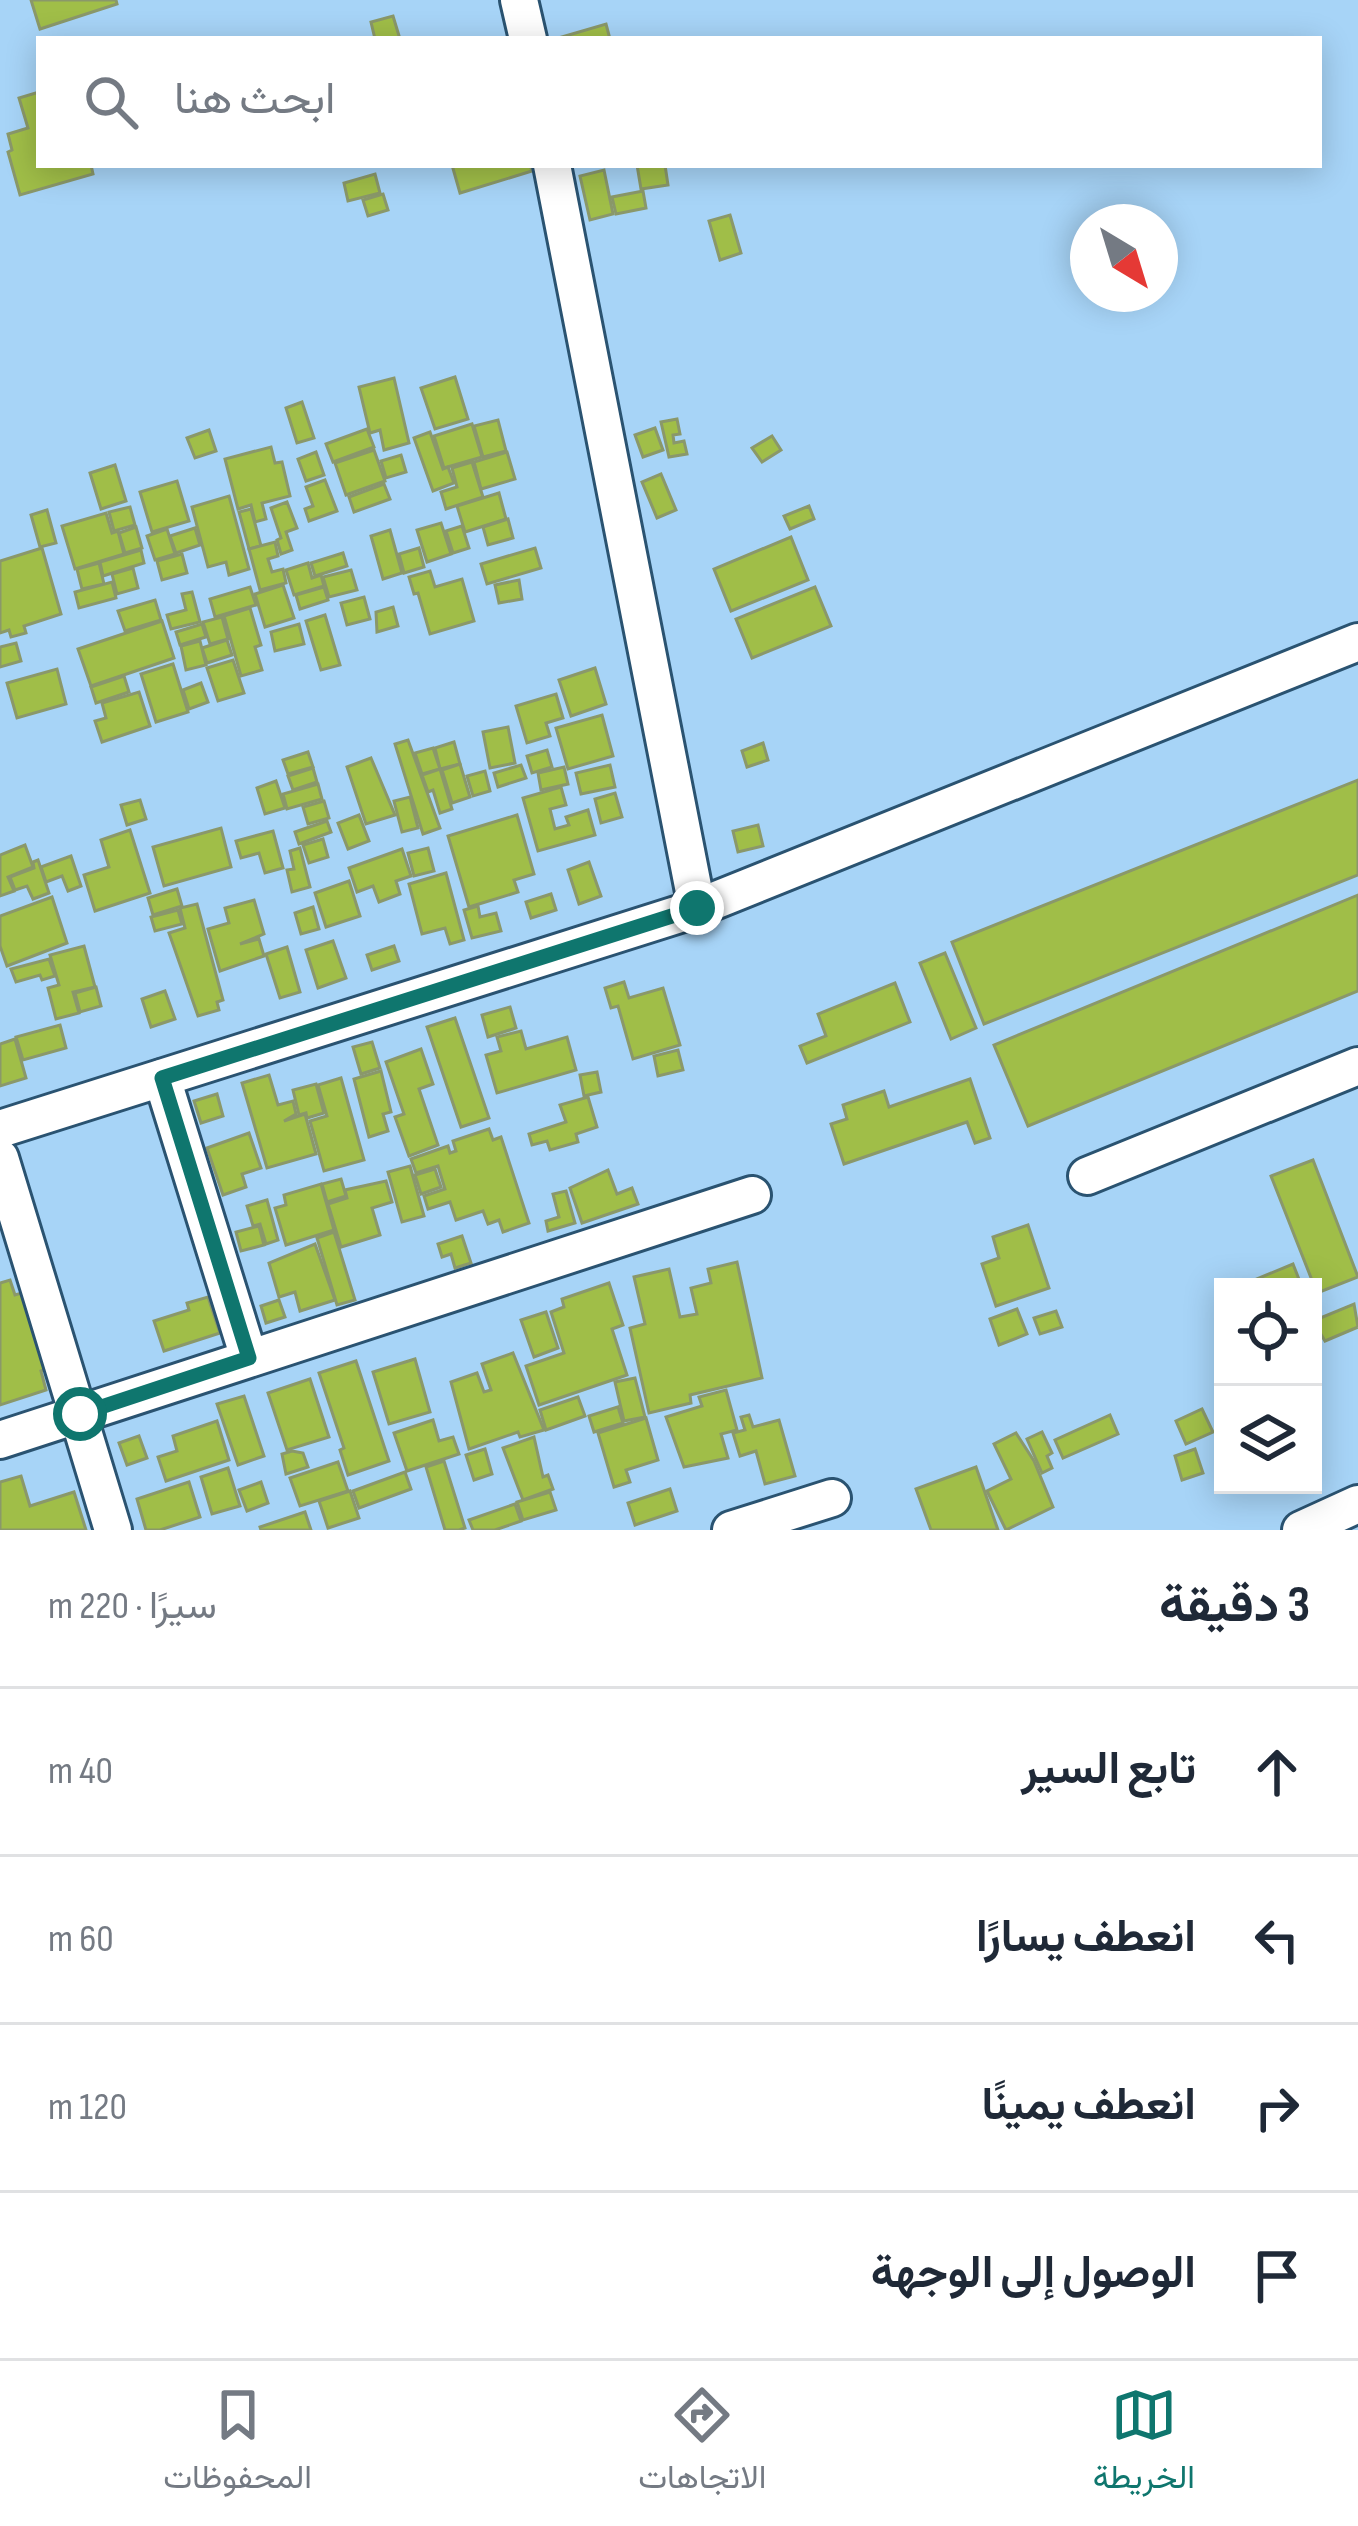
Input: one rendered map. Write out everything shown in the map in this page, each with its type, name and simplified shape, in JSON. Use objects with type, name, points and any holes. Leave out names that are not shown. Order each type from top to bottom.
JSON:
[{"type":"street","points":[[519,0],[527,36]]},
{"type":"street","points":[[552,168],[697,908]]},
{"type":"street","points":[[0,1129],[697,908],[1358,642]]},
{"type":"street","points":[[1087,1176],[1358,1066]]},
{"type":"street","points":[[162,1078],[249,1358]]},
{"type":"street","points":[[0,1158],[113,1530]]},
{"type":"street","points":[[0,1440],[752,1195]]},
{"type":"street","points":[[731,1530],[832,1498]]},
{"type":"street","points":[[1301,1530],[1358,1504]]},
{"type":"building","points":[[31,0],[116,0],[117,4],[40,29]]},
{"type":"building","points":[[393,16],[399,36],[374,36],[371,22]]},
{"type":"building","points":[[606,24],[609,36],[565,36]]},
{"type":"building","points":[[36,93],[36,168],[92,168],[93,174],[20,195],[8,152],[12,150],[8,134],[28,128],[19,98]]},
{"type":"building","points":[[453,168],[532,171],[460,193]]},
{"type":"building","points":[[638,168],[665,168],[668,185],[641,189]]},
{"type":"building","points":[[604,170],[613,214],[590,220],[580,176]]},
{"type":"building","points":[[375,174],[380,193],[348,201],[344,183]]},
{"type":"building","points":[[643,191],[646,208],[616,214],[612,197]]},
{"type":"building","points":[[383,194],[388,210],[368,216],[363,200]]},
{"type":"building","points":[[730,215],[741,253],[720,260],[709,221]]},
{"type":"building","points":[[455,377],[468,419],[435,429],[421,388]]},
{"type":"building","points":[[394,378],[409,443],[384,450],[380,430],[370,433],[359,387]]},
{"type":"building","points":[[302,402],[314,438],[297,443],[286,408]]},
{"type":"building","points":[[677,419],[680,434],[673,435],[674,443],[684,441],[687,454],[669,457],[661,422]]},
{"type":"building","points":[[498,420],[506,451],[483,457],[474,426]]},
{"type":"building","points":[[472,424],[482,457],[444,468],[434,436]]},
{"type":"building","points":[[655,428],[663,450],[643,457],[635,435]]},
{"type":"building","points":[[367,429],[374,447],[333,462],[326,444]]},
{"type":"building","points":[[209,430],[216,451],[195,458],[187,438]]},
{"type":"building","points":[[430,432],[443,469],[448,467],[454,483],[433,491],[414,438]]},
{"type":"building","points":[[772,436],[781,450],[762,462],[752,448]]},
{"type":"building","points":[[271,447],[275,463],[282,462],[290,496],[262,503],[266,519],[255,522],[251,505],[238,509],[225,459]]},
{"type":"building","points":[[374,450],[385,481],[346,495],[335,463]]},
{"type":"building","points":[[316,452],[324,475],[306,481],[298,459]]},
{"type":"building","points":[[507,452],[515,479],[481,489],[474,462]]},
{"type":"building","points":[[401,455],[406,472],[386,478],[381,461]]},
{"type":"building","points":[[472,462],[483,497],[446,509],[441,492],[457,487],[452,468]]},
{"type":"building","points":[[115,465],[126,501],[101,509],[90,473]]},
{"type":"building","points":[[661,474],[676,510],[657,518],[642,482]]},
{"type":"building","points":[[325,480],[337,511],[309,521],[305,509],[313,506],[306,487]]},
{"type":"building","points":[[177,481],[189,521],[152,532],[140,492]]},
{"type":"building","points":[[384,484],[390,499],[354,512],[349,497]]},
{"type":"building","points":[[499,493],[506,519],[465,532],[457,506]]},
{"type":"building","points":[[229,496],[249,569],[229,575],[226,562],[208,567],[192,507]]},
{"type":"building","points":[[287,502],[297,528],[286,532],[292,550],[281,554],[271,508]]},
{"type":"building","points":[[809,506],[814,519],[790,529],[784,516]]},
{"type":"building","points":[[130,507],[135,525],[114,531],[109,512]]},
{"type":"building","points":[[251,509],[261,546],[249,549],[239,512]]},
{"type":"building","points":[[47,510],[56,543],[40,547],[31,515]]},
{"type":"building","points":[[106,513],[112,533],[118,531],[124,554],[75,569],[62,526]]},
{"type":"building","points":[[508,519],[513,538],[488,545],[483,527]]},
{"type":"building","points":[[441,523],[451,554],[427,562],[417,530]]},
{"type":"building","points":[[462,526],[469,548],[453,553],[446,531]]},
{"type":"building","points":[[136,527],[142,548],[125,553],[119,533]]},
{"type":"building","points":[[195,528],[200,545],[176,553],[170,536]]},
{"type":"building","points":[[167,529],[175,554],[155,560],[147,536]]},
{"type":"building","points":[[390,530],[402,573],[383,579],[371,536]]},
{"type":"building","points":[[791,537],[808,580],[731,611],[714,569]]},
{"type":"building","points":[[275,542],[278,556],[268,559],[272,572],[283,569],[286,583],[260,590],[249,549]]},
{"type":"building","points":[[42,548],[61,614],[24,626],[26,633],[11,637],[9,630],[0,633],[0,561]]},
{"type":"building","points":[[419,548],[424,567],[404,573],[399,554]]},
{"type":"building","points":[[535,548],[541,568],[487,584],[481,564]]},
{"type":"building","points":[[141,550],[144,563],[103,576],[100,562]]},
{"type":"building","points":[[343,553],[347,566],[315,576],[311,563]]},
{"type":"building","points":[[182,554],[187,573],[162,580],[157,561]]},
{"type":"building","points":[[99,563],[104,584],[82,589],[77,569]]},
{"type":"building","points":[[308,563],[312,578],[321,575],[324,586],[294,595],[286,570]]},
{"type":"building","points":[[133,568],[138,588],[117,594],[112,574]]},
{"type":"building","points":[[351,570],[357,590],[329,597],[323,577]]},
{"type":"building","points":[[430,571],[435,587],[462,579],[474,621],[430,634],[409,577]]},
{"type":"building","points":[[519,580],[522,599],[499,603],[495,585]]},
{"type":"building","points":[[112,582],[116,598],[79,608],[75,592]]},
{"type":"building","points":[[283,585],[294,618],[265,627],[255,594]]},
{"type":"building","points":[[250,587],[256,605],[215,617],[210,599]]},
{"type":"building","points":[[324,587],[328,600],[300,609],[296,595]]},
{"type":"building","points":[[815,587],[831,626],[752,658],[736,619]]},
{"type":"building","points":[[192,592],[200,622],[171,629],[167,615],[186,610],[182,594]]},
{"type":"building","points":[[364,597],[370,619],[347,625],[341,603]]},
{"type":"building","points":[[155,600],[161,620],[125,631],[118,611]]},
{"type":"building","points":[[393,607],[398,626],[377,632],[376,612]]},
{"type":"building","points":[[250,608],[261,645],[255,647],[262,670],[241,676],[224,616]]},
{"type":"building","points":[[325,615],[340,665],[321,670],[306,621]]},
{"type":"building","points":[[222,617],[228,639],[210,644],[203,622]]},
{"type":"building","points":[[162,621],[174,658],[91,686],[78,649]]},
{"type":"building","points":[[202,624],[206,637],[180,645],[176,632]]},
{"type":"building","points":[[299,624],[304,644],[275,651],[271,632]]},
{"type":"building","points":[[227,640],[232,655],[207,663],[202,648]]},
{"type":"building","points":[[200,641],[206,665],[186,670],[181,646]]},
{"type":"building","points":[[16,643],[21,661],[0,667],[0,647]]},
{"type":"building","points":[[233,660],[244,693],[218,701],[207,668]]},
{"type":"building","points":[[173,664],[188,712],[156,722],[141,674]]},
{"type":"building","points":[[595,668],[606,704],[571,716],[559,680]]},
{"type":"building","points":[[57,669],[66,704],[17,718],[7,683]]},
{"type":"building","points":[[124,676],[129,692],[96,703],[91,687]]},
{"type":"building","points":[[201,683],[208,702],[189,709],[183,690]]},
{"type":"building","points":[[139,692],[150,726],[102,742],[95,721],[106,718],[102,703]]},
{"type":"building","points":[[556,694],[563,718],[546,723],[550,736],[527,743],[516,706]]},
{"type":"building","points":[[602,715],[613,756],[568,769],[556,728]]},
{"type":"building","points":[[508,727],[515,763],[490,768],[483,732]]},
{"type":"building","points":[[408,740],[440,828],[423,834],[395,744]]},
{"type":"building","points":[[454,742],[460,764],[440,769],[435,748]]},
{"type":"building","points":[[763,743],[768,760],[747,767],[742,751]]},
{"type":"building","points":[[433,748],[440,769],[422,774],[415,753]]},
{"type":"building","points":[[547,750],[552,767],[532,773],[527,756]]},
{"type":"building","points":[[308,752],[313,767],[288,774],[283,760]]},
{"type":"building","points":[[371,758],[395,815],[366,824],[347,767]]},
{"type":"building","points":[[460,764],[470,797],[452,803],[442,770]]},
{"type":"building","points":[[521,765],[526,778],[498,787],[494,773]]},
{"type":"building","points":[[610,765],[615,787],[581,794],[576,773]]},
{"type":"building","points":[[564,767],[568,784],[541,790],[538,773]]},
{"type":"building","points":[[313,768],[317,782],[293,790],[288,776]]},
{"type":"building","points":[[440,769],[452,809],[440,813],[422,775]]},
{"type":"building","points":[[485,771],[490,791],[473,796],[467,776]]},
{"type":"building","points":[[1358,780],[1358,875],[984,1024],[952,942]]},
{"type":"building","points":[[276,781],[285,808],[265,814],[257,788]]},
{"type":"building","points":[[318,784],[322,799],[287,809],[283,794]]},
{"type":"building","points":[[561,787],[566,805],[550,809],[555,829],[569,825],[566,817],[588,810],[595,835],[538,851],[523,798]]},
{"type":"building","points":[[615,793],[622,817],[601,823],[595,799]]},
{"type":"building","points":[[410,797],[418,828],[402,832],[394,801]]},
{"type":"building","points":[[140,800],[146,819],[127,825],[121,805]]},
{"type":"building","points":[[324,801],[329,818],[308,824],[303,807]]},
{"type":"building","points":[[359,815],[369,841],[348,849],[338,823]]},
{"type":"building","points":[[517,815],[534,874],[514,880],[518,892],[469,907],[448,836]]},
{"type":"building","points":[[327,821],[331,832],[299,844],[295,832]]},
{"type":"building","points":[[758,825],[763,846],[738,852],[733,831]]},
{"type":"building","points":[[221,828],[231,867],[164,886],[153,847]]},
{"type":"building","points":[[130,830],[150,893],[95,911],[84,875],[109,867],[101,840]]},
{"type":"building","points":[[273,831],[283,868],[265,873],[259,853],[241,858],[236,841]]},
{"type":"building","points":[[323,839],[328,857],[309,863],[303,845]]},
{"type":"building","points":[[25,845],[33,867],[8,877],[14,891],[0,896],[0,855]]},
{"type":"building","points":[[300,848],[310,887],[292,892],[287,870],[294,869],[290,851]]},
{"type":"building","points":[[428,848],[434,871],[414,876],[408,853]]},
{"type":"building","points":[[402,849],[411,876],[396,881],[400,894],[379,902],[373,886],[357,892],[349,868]]},
{"type":"building","points":[[71,856],[81,886],[68,891],[62,876],[46,882],[41,867]]},
{"type":"building","points":[[38,860],[49,893],[33,899],[27,886],[15,890],[10,877],[34,868]]},
{"type":"building","points":[[589,862],[601,896],[579,904],[568,870]]},
{"type":"building","points":[[446,873],[464,940],[450,944],[445,928],[422,934],[409,884]]},
{"type":"building","points":[[349,881],[360,916],[326,927],[315,893]]},
{"type":"building","points":[[177,889],[182,906],[153,915],[148,898]]},
{"type":"building","points":[[551,894],[556,910],[531,918],[526,902]]},
{"type":"building","points":[[1358,895],[1358,991],[1028,1126],[994,1045]]},
{"type":"building","points":[[52,897],[67,943],[7,966],[0,946],[0,916]]},
{"type":"building","points":[[254,900],[264,934],[240,944],[259,939],[264,956],[220,971],[208,929],[229,923],[225,908]]},
{"type":"building","points":[[197,904],[223,1000],[217,1002],[219,1010],[198,1016],[169,933],[185,928],[180,908]]},
{"type":"building","points":[[478,906],[480,917],[496,913],[501,931],[472,938],[464,910]]},
{"type":"building","points":[[313,907],[319,929],[301,934],[295,913]]},
{"type":"building","points":[[178,910],[182,924],[155,931],[151,917]]},
{"type":"building","points":[[333,941],[346,978],[318,988],[306,950]]},
{"type":"building","points":[[84,946],[95,987],[73,992],[79,1013],[56,1019],[48,988],[59,985],[50,955]]},
{"type":"building","points":[[394,946],[399,961],[372,970],[367,955]]},
{"type":"building","points":[[287,947],[300,992],[280,998],[266,954]]},
{"type":"building","points":[[945,953],[976,1028],[951,1039],[920,963]]},
{"type":"building","points":[[49,959],[55,976],[16,982],[11,969]]},
{"type":"building","points":[[624,982],[629,998],[663,988],[680,1045],[633,1059],[618,1006],[611,1008],[605,988]]},
{"type":"building","points":[[895,983],[910,1022],[807,1063],[800,1046],[826,1036],[818,1014]]},
{"type":"building","points":[[96,987],[101,1006],[80,1012],[75,993]]},
{"type":"building","points":[[165,991],[175,1019],[151,1027],[142,999]]},
{"type":"building","points":[[510,1007],[516,1028],[488,1037],[482,1015]]},
{"type":"building","points":[[455,1018],[489,1118],[461,1127],[427,1027]]},
{"type":"building","points":[[60,1025],[66,1048],[23,1060],[16,1037]]},
{"type":"building","points":[[521,1031],[526,1049],[567,1037],[576,1070],[497,1093],[486,1055],[501,1051],[497,1037]]},
{"type":"building","points":[[15,1039],[26,1078],[0,1086],[0,1044]]},
{"type":"building","points":[[372,1042],[380,1068],[361,1074],[353,1047]]},
{"type":"building","points":[[421,1049],[433,1084],[419,1089],[438,1145],[409,1156],[395,1117],[404,1114],[386,1062]]},
{"type":"building","points":[[678,1050],[683,1070],[658,1076],[654,1056]]},
{"type":"building","points":[[381,1071],[391,1112],[383,1114],[388,1131],[369,1137],[354,1079]]},
{"type":"building","points":[[597,1072],[601,1092],[584,1096],[580,1075]]},
{"type":"building","points":[[269,1075],[278,1105],[293,1101],[296,1114],[284,1121],[305,1114],[316,1154],[267,1168],[242,1083]]},
{"type":"building","points":[[341,1078],[364,1160],[324,1171],[310,1121],[327,1116],[318,1085]]},
{"type":"building","points":[[970,1079],[990,1138],[975,1143],[967,1122],[844,1164],[831,1124],[847,1119],[843,1105],[884,1091],[889,1107]]},
{"type":"building","points":[[316,1084],[324,1113],[307,1118],[306,1113],[299,1115],[293,1090]]},
{"type":"building","points":[[217,1094],[223,1116],[201,1123],[194,1101]]},
{"type":"building","points":[[588,1097],[597,1127],[576,1134],[578,1142],[550,1150],[547,1141],[532,1145],[529,1134],[566,1122],[560,1105]]},
{"type":"building","points":[[489,1129],[493,1140],[501,1137],[529,1223],[503,1232],[499,1220],[488,1224],[483,1211],[456,1220],[450,1202],[428,1209],[424,1196],[445,1189],[438,1166],[416,1173],[411,1159],[448,1146],[450,1153],[456,1151],[453,1141]]},
{"type":"building","points":[[249,1133],[261,1168],[242,1174],[246,1187],[223,1195],[207,1148]]},
{"type":"building","points":[[1313,1160],[1358,1277],[1322,1291],[1322,1278],[1311,1278],[1271,1176]]},
{"type":"building","points":[[410,1166],[424,1216],[402,1222],[388,1172]]},
{"type":"building","points":[[435,1169],[441,1187],[421,1194],[415,1175]]},
{"type":"building","points":[[608,1170],[617,1194],[632,1188],[638,1204],[582,1223],[570,1188]]},
{"type":"building","points":[[341,1179],[346,1196],[327,1202],[322,1184]]},
{"type":"building","points":[[386,1181],[392,1202],[372,1208],[380,1235],[341,1247],[328,1204],[347,1198],[345,1190]]},
{"type":"building","points":[[321,1184],[334,1230],[286,1245],[275,1208],[286,1205],[284,1195]]},
{"type":"building","points":[[566,1191],[575,1223],[548,1231],[546,1221],[559,1217],[553,1194]]},
{"type":"building","points":[[267,1200],[278,1240],[266,1244],[247,1206]]},
{"type":"building","points":[[1028,1225],[1049,1288],[996,1306],[982,1264],[999,1258],[993,1237]]},
{"type":"building","points":[[259,1226],[264,1245],[241,1251],[236,1232]]},
{"type":"building","points":[[334,1232],[355,1300],[337,1305],[317,1238]]},
{"type":"building","points":[[462,1236],[471,1263],[455,1268],[451,1254],[442,1257],[438,1244]]},
{"type":"building","points":[[315,1244],[335,1300],[300,1311],[295,1292],[279,1297],[269,1263]]},
{"type":"building","points":[[737,1262],[762,1378],[690,1395],[691,1403],[649,1413],[630,1328],[645,1324],[634,1277],[669,1269],[680,1317],[697,1314],[691,1288],[711,1283],[708,1269]]},
{"type":"building","points":[[1293,1264],[1298,1278],[1259,1278]]},
{"type":"building","points":[[10,1280],[15,1295],[25,1292],[49,1368],[41,1371],[46,1390],[0,1405],[0,1283]]},
{"type":"building","points":[[609,1283],[623,1325],[612,1329],[627,1375],[539,1405],[526,1366],[564,1353],[551,1312],[564,1307],[562,1299]]},
{"type":"building","points":[[208,1297],[220,1333],[164,1351],[154,1321],[189,1310],[187,1303]]},
{"type":"building","points":[[279,1300],[285,1317],[266,1323],[261,1306]]},
{"type":"building","points":[[1354,1304],[1358,1327],[1325,1341],[1322,1317]]},
{"type":"building","points":[[1017,1309],[1027,1334],[999,1345],[990,1319]]},
{"type":"building","points":[[1056,1311],[1062,1327],[1040,1334],[1034,1318]]},
{"type":"building","points":[[546,1312],[558,1348],[534,1357],[521,1320]]},
{"type":"building","points":[[513,1353],[544,1430],[520,1437],[518,1432],[469,1449],[451,1382],[477,1373],[484,1392],[491,1390],[482,1364]]},
{"type":"building","points":[[415,1359],[430,1412],[389,1424],[373,1372]]},
{"type":"building","points":[[356,1361],[389,1461],[348,1475],[319,1373]]},
{"type":"building","points":[[635,1378],[645,1417],[624,1421],[615,1382]]},
{"type":"building","points":[[310,1379],[329,1437],[287,1450],[268,1393]]},
{"type":"building","points":[[726,1390],[737,1430],[721,1434],[728,1458],[684,1467],[666,1417],[702,1406],[699,1397]]},
{"type":"building","points":[[244,1396],[264,1456],[238,1465],[217,1404]]},
{"type":"building","points":[[578,1397],[585,1416],[546,1430],[540,1410]]},
{"type":"building","points":[[618,1407],[623,1423],[594,1432],[589,1416]]},
{"type":"building","points":[[1202,1409],[1213,1432],[1186,1444],[1176,1421]]},
{"type":"building","points":[[749,1415],[753,1427],[779,1420],[795,1476],[765,1484],[756,1451],[740,1456],[733,1433],[745,1430],[741,1417]]},
{"type":"building","points":[[1110,1415],[1118,1434],[1063,1458],[1055,1440]]},
{"type":"building","points":[[646,1418],[658,1460],[626,1470],[630,1482],[614,1487],[598,1433]]},
{"type":"building","points":[[433,1420],[439,1441],[453,1437],[459,1454],[407,1471],[394,1433]]},
{"type":"building","points":[[217,1421],[229,1460],[166,1481],[158,1457],[177,1451],[173,1436]]},
{"type":"building","points":[[1042,1432],[1052,1453],[1047,1456],[1052,1468],[1042,1473],[1027,1439]]},
{"type":"building","points":[[1016,1433],[1053,1507],[1006,1530],[987,1491],[1011,1479],[994,1444]]},
{"type":"building","points":[[139,1436],[147,1458],[127,1465],[119,1443]]},
{"type":"building","points":[[534,1437],[543,1477],[548,1475],[553,1489],[523,1500],[503,1448]]},
{"type":"building","points":[[485,1449],[492,1474],[474,1480],[466,1455]]},
{"type":"building","points":[[1195,1449],[1203,1473],[1182,1480],[1175,1456]]},
{"type":"building","points":[[303,1453],[308,1467],[286,1474],[282,1454]]},
{"type":"building","points":[[444,1461],[465,1528],[459,1530],[445,1530],[426,1467]]},
{"type":"building","points":[[338,1462],[348,1491],[300,1506],[290,1478]]},
{"type":"building","points":[[976,1467],[998,1530],[931,1530],[916,1489]]},
{"type":"building","points":[[228,1468],[240,1506],[212,1514],[201,1477]]},
{"type":"building","points":[[405,1472],[411,1489],[359,1508],[353,1491]]},
{"type":"building","points":[[21,1476],[30,1506],[74,1492],[86,1530],[0,1530],[0,1482]]},
{"type":"building","points":[[189,1482],[200,1517],[146,1530],[137,1499]]},
{"type":"building","points":[[261,1482],[268,1503],[247,1511],[239,1490]]},
{"type":"building","points":[[670,1489],[677,1511],[635,1525],[628,1503]]},
{"type":"building","points":[[350,1491],[359,1518],[328,1528],[319,1501]]},
{"type":"building","points":[[550,1492],[556,1510],[523,1520],[517,1502]]},
{"type":"building","points":[[515,1504],[521,1521],[495,1530],[473,1530],[469,1520]]},
{"type":"building","points":[[305,1512],[311,1530],[261,1530],[260,1527]]},
{"type":"route","points":[[80,1414],[249,1358],[162,1078],[697,908]]}]
